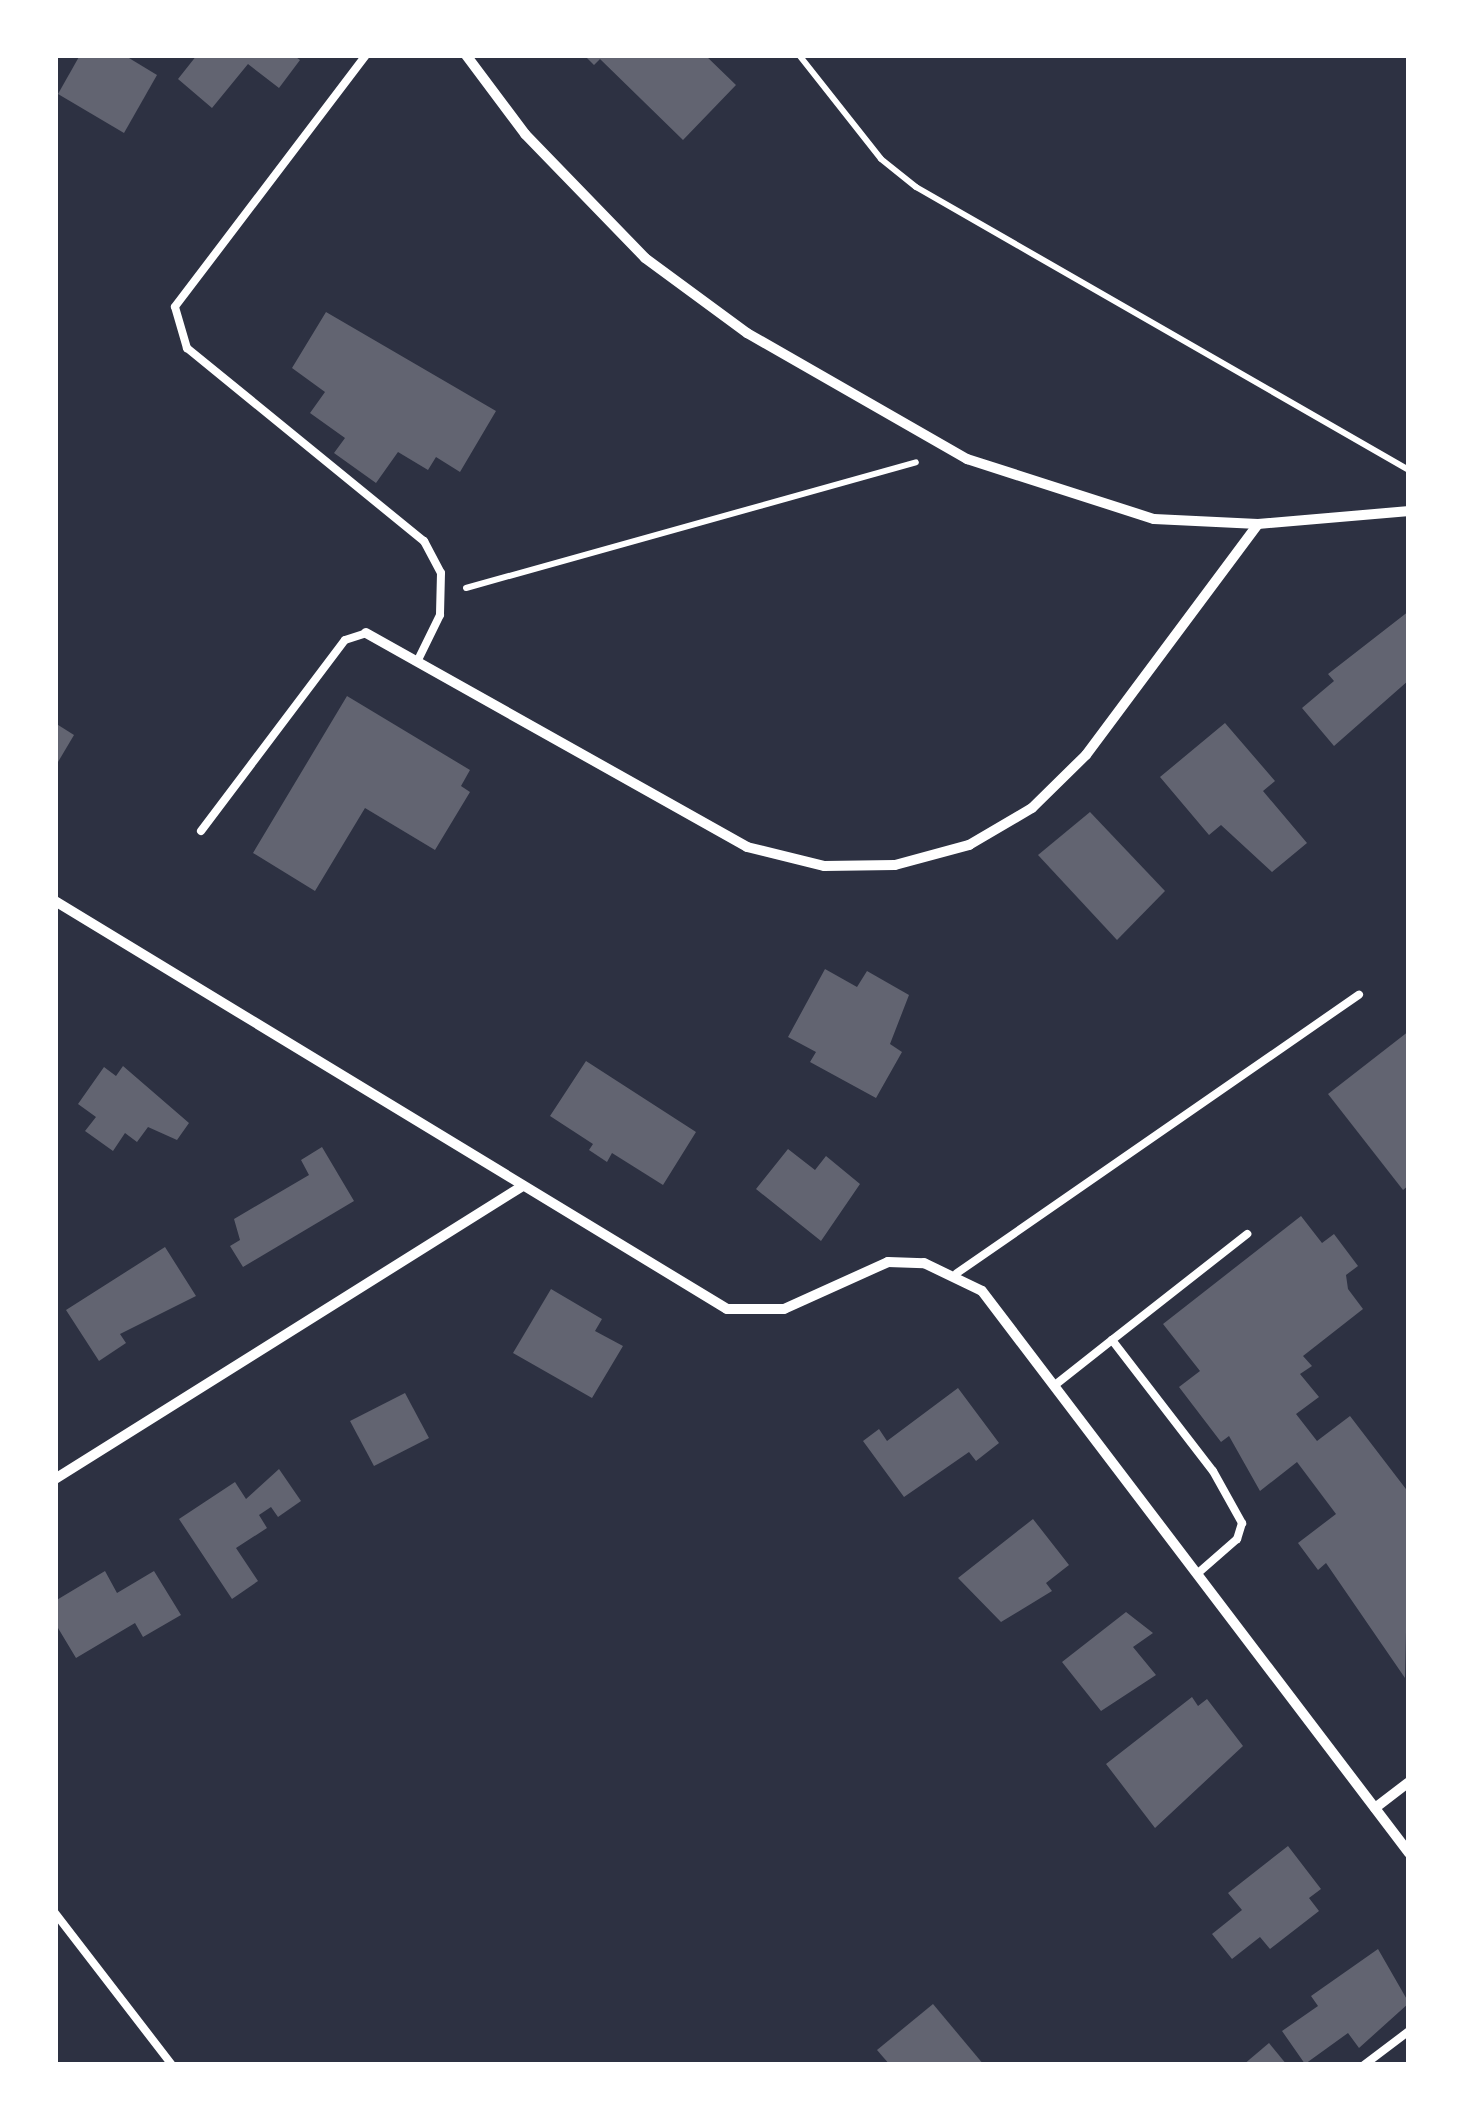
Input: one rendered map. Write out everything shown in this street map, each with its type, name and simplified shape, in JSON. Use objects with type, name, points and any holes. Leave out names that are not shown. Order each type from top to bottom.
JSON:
[{"type":"street","points":[[466,55],[526,134],[644,258],[747,333],[933,440],[1122,511],[1258,524],[1409,511]]},
{"type":"street","points":[[366,633],[747,846],[824,866],[896,865],[969,845],[1032,808],[1086,755],[1258,524]]},
{"type":"street","points":[[55,901],[727,1309],[784,1308],[888,1262],[957,1273],[982,1290],[1409,1852]]},
{"type":"street","points":[[55,1480],[522,1187]]},
{"type":"street","points":[[1375,1808],[1409,1782]]},
{"type":"lane","points":[[366,55],[174,306],[187,348],[424,541],[442,573],[440,594],[417,662]]},
{"type":"lane","points":[[201,831],[344,640],[366,633]]},
{"type":"lane","points":[[957,1273],[1359,995]]},
{"type":"lane","points":[[1055,1386],[1247,1234]]},
{"type":"lane","points":[[1112,1340],[1237,1507],[1237,1540],[1198,1573]]},
{"type":"lane","points":[[55,1913],[172,2065]]},
{"type":"lane","points":[[1364,2065],[1409,2031]]},
{"type":"path","points":[[798,55],[881,159],[916,188],[1409,470]]},
{"type":"path","points":[[440,594],[917,462],[933,440]]},
{"type":"building","points":[[80,55],[124,55],[157,75],[124,133],[58,94]]},
{"type":"building","points":[[197,55],[293,55],[300,60],[279,88],[248,64],[212,108],[178,79]]},
{"type":"building","points":[[584,55],[705,55],[736,85],[683,140],[600,59],[594,65]]},
{"type":"building","points":[[326,312],[496,411],[460,472],[436,457],[428,470],[398,452],[376,483],[334,453],[345,438],[310,413],[325,392],[292,368]]},
{"type":"building","points":[[1409,611],[1409,680],[1334,746],[1302,708],[1334,681],[1328,674]]},
{"type":"building","points":[[347,696],[470,770],[461,786],[470,792],[435,850],[365,808],[315,891],[253,853]]},
{"type":"building","points":[[55,723],[74,735],[55,767]]},
{"type":"building","points":[[1225,723],[1275,781],[1263,791],[1307,843],[1272,872],[1221,825],[1209,835],[1160,777]]},
{"type":"building","points":[[1090,812],[1165,891],[1117,940],[1038,855]]},
{"type":"building","points":[[825,969],[857,987],[867,971],[909,995],[890,1044],[902,1052],[876,1098],[810,1062],[816,1052],[788,1037]]},
{"type":"building","points":[[1409,1031],[1409,1185],[1403,1190],[1328,1094]]},
{"type":"building","points":[[586,1061],[696,1132],[663,1185],[612,1153],[607,1162],[589,1150],[593,1144],[550,1116]]},
{"type":"building","points":[[123,1066],[189,1123],[177,1140],[148,1127],[137,1142],[125,1133],[113,1151],[85,1131],[96,1117],[78,1104],[104,1067],[116,1076]]},
{"type":"building","points":[[322,1147],[354,1201],[243,1267],[230,1246],[240,1240],[234,1219],[309,1175],[301,1160]]},
{"type":"building","points":[[788,1149],[815,1170],[826,1156],[860,1184],[821,1241],[756,1189]]},
{"type":"building","points":[[1301,1216],[1322,1243],[1334,1234],[1358,1266],[1346,1275],[1348,1289],[1363,1309],[1303,1356],[1312,1366],[1300,1374],[1319,1397],[1296,1414],[1317,1441],[1350,1416],[1409,1493],[1405,1678],[1326,1563],[1318,1570],[1298,1543],[1336,1514],[1297,1462],[1260,1491],[1229,1436],[1221,1442],[1179,1387],[1200,1371],[1163,1324]]},
{"type":"building","points":[[165,1247],[196,1296],[120,1334],[126,1343],[99,1361],[66,1310]]},
{"type":"building","points":[[551,1289],[602,1319],[595,1331],[623,1346],[592,1398],[513,1353]]},
{"type":"building","points":[[958,1388],[999,1443],[976,1461],[969,1452],[904,1497],[863,1441],[879,1429],[887,1441]]},
{"type":"building","points":[[405,1393],[429,1438],[374,1466],[350,1421]]},
{"type":"building","points":[[279,1469],[301,1501],[278,1517],[271,1507],[259,1515],[267,1528],[236,1548],[258,1581],[232,1599],[179,1519],[235,1482],[246,1499]]},
{"type":"building","points":[[1033,1519],[1069,1565],[1046,1583],[1052,1591],[1001,1622],[958,1578]]},
{"type":"building","points":[[105,1571],[117,1593],[154,1571],[181,1615],[143,1637],[135,1623],[76,1658],[55,1623],[55,1601]]},
{"type":"building","points":[[1126,1612],[1153,1633],[1133,1647],[1156,1675],[1101,1711],[1062,1662]]},
{"type":"building","points":[[1192,1697],[1198,1706],[1207,1699],[1243,1746],[1155,1828],[1106,1764]]},
{"type":"building","points":[[1288,1846],[1321,1889],[1309,1898],[1319,1911],[1270,1949],[1260,1937],[1232,1959],[1212,1934],[1242,1910],[1228,1893]]},
{"type":"building","points":[[1378,1949],[1409,2003],[1359,2048],[1348,2033],[1305,2064],[1282,2031],[1318,2006],[1311,1996]]},
{"type":"building","points":[[933,2004],[984,2065],[890,2065],[877,2050]]},
{"type":"building","points":[[1269,2043],[1287,2065],[1243,2065]]}]
